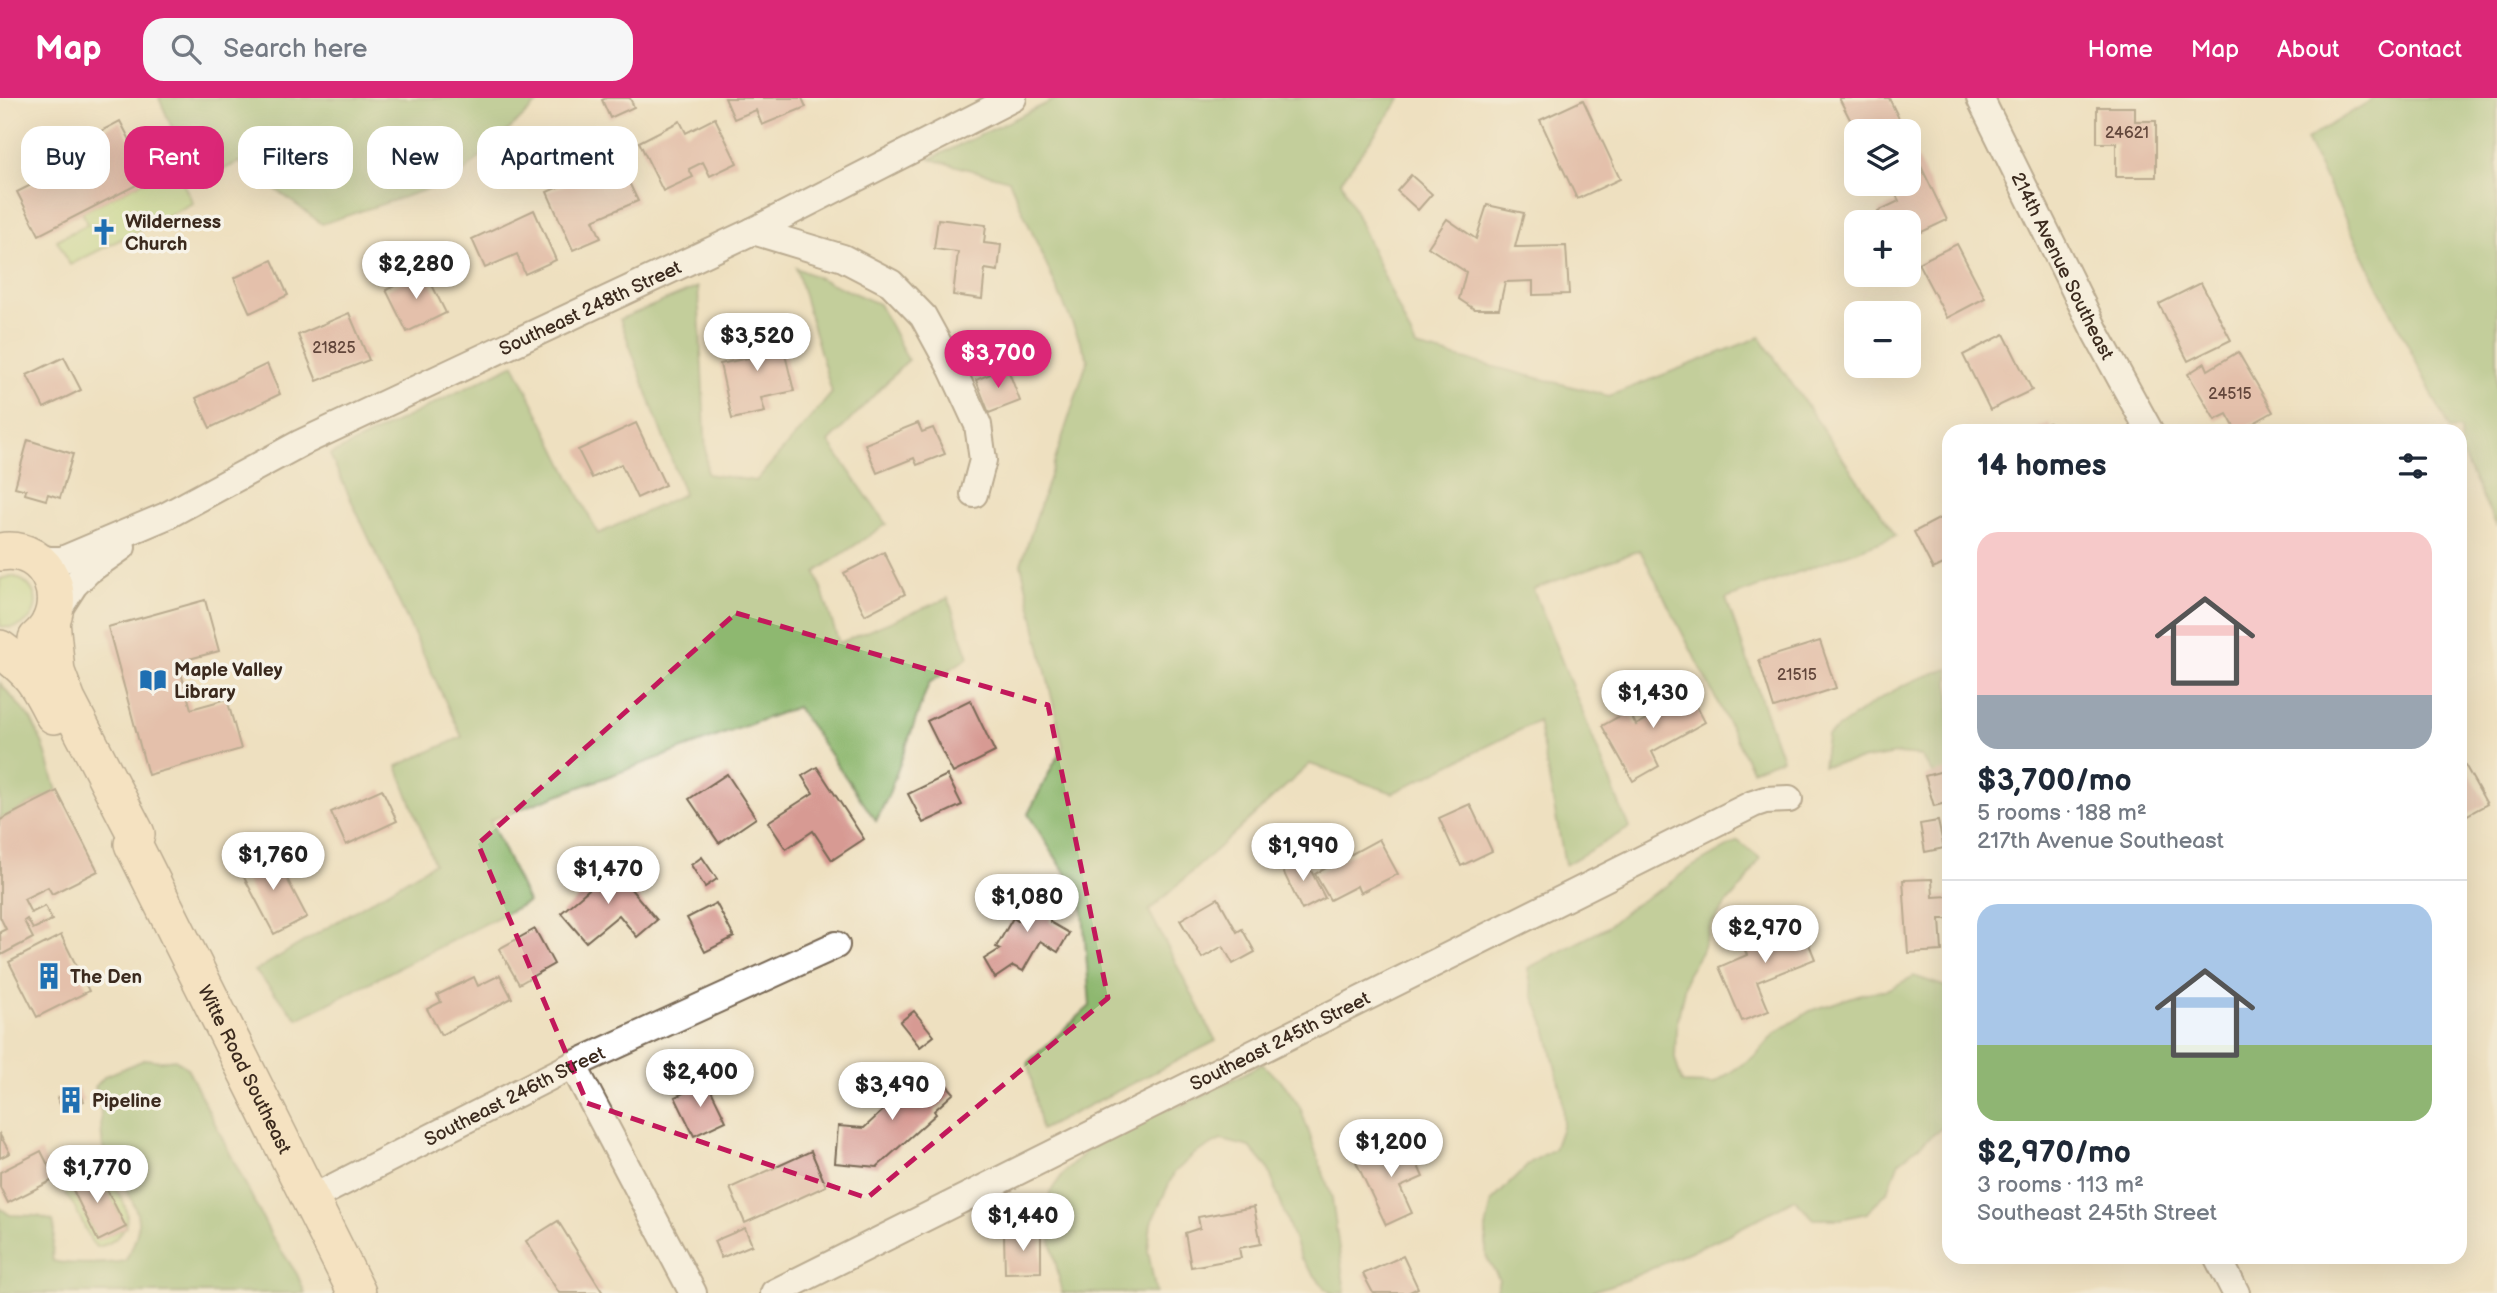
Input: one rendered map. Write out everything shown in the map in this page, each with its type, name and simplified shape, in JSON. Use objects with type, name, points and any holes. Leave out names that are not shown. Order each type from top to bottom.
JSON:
[{"type":"street","name":"Southeast 248th Street","points":[[10,549],[49,560],[62,560],[166,516],[301,443],[752,230],[1013,98]]},
{"type":"street","name":"214th Avenue Southeast","points":[[1980,98],[2097,335],[2147,424]]},
{"type":"street","points":[[752,230],[843,258],[891,283],[923,316],[978,425],[983,460],[974,494]]},
{"type":"street","name":"Southeast 248th Street","points":[[52,619],[74,585],[88,571],[166,516]]},
{"type":"street","name":"Witte Road Southeast","points":[[10,549],[41,565],[48,573],[56,595],[52,619],[56,673],[67,701],[136,834],[133,844],[357,1293]]},
{"type":"street","points":[[0,649],[30,644],[40,637],[52,619]]},
{"type":"street","name":"Witte Road Southeast","points":[[0,649],[22,664],[38,682],[115,841],[133,844]]},
{"type":"street","name":"Southeast 245th Street","points":[[774,1293],[1753,804],[1765,800],[1789,799]]},
{"type":"street","name":"Southeast 246th Street","points":[[310,1199],[573,1065],[836,945]]},
{"type":"street","points":[[573,1065],[693,1293]]},
{"type":"street","points":[[2221,1264],[2236,1293]]},
{"type":"highlighted area","points":[[736,613],[1048,705],[1108,998],[867,1198],[587,1103],[478,844]]},
{"type":"green space","points":[[159,98],[543,98],[513,126],[477,126],[477,160],[463,173],[463,126],[367,126],[367,189],[428,189],[322,224],[275,189],[353,189],[353,126],[238,126],[238,162],[224,169],[224,126],[171,126]]},
{"type":"green space","points":[[1058,98],[1401,98],[1341,181],[1416,347],[1609,396],[1760,337],[1896,536],[1726,599],[1782,759],[1752,770],[1640,550],[1533,589],[1629,828],[1565,865],[1538,721],[1393,793],[1310,764],[1149,911],[1216,1041],[1041,1130],[1028,1062],[1090,1006],[1082,899],[1028,814],[1063,746],[1021,564],[1088,359],[1009,180],[930,159]]},
{"type":"green space","points":[[2375,98],[2497,98],[2497,527],[2467,465],[2467,424],[2447,424],[2306,140]]},
{"type":"green space","points":[[128,189],[186,189],[193,203],[70,265],[57,240],[88,224],[82,212]]},
{"type":"green space","points":[[796,268],[879,304],[908,360],[829,442],[886,524],[816,572],[839,643],[948,598],[969,657],[929,683],[888,796],[876,821],[797,707],[490,820],[528,902],[298,1019],[255,971],[434,863],[397,766],[462,737],[330,455],[514,364],[598,534],[684,494],[620,319],[698,287],[707,474],[756,481],[832,393]]},
{"type":"green space","points":[[12,576],[32,590],[35,609],[23,624],[13,627],[0,626],[0,579]]},
{"type":"green space","points":[[1942,671],[1942,792],[1921,756],[1897,754],[1823,766],[1827,736],[1870,705]]},
{"type":"green space","points":[[0,683],[31,719],[43,744],[57,791],[0,820]]},
{"type":"green space","points":[[1738,841],[1760,858],[1746,882],[1711,925],[1701,952],[1687,975],[1676,1028],[1675,1058],[1682,1083],[1713,1084],[1756,1055],[1774,1034],[1810,1011],[1861,994],[1889,989],[1914,976],[1942,986],[1942,1128],[1899,1162],[1888,1191],[1867,1213],[1841,1219],[1814,1219],[1795,1199],[1727,1235],[1626,1280],[1587,1293],[1496,1293],[1499,1279],[1486,1256],[1486,1228],[1492,1201],[1531,1162],[1554,1149],[1563,1124],[1562,1096],[1546,1027],[1533,995],[1528,968],[1606,928],[1631,907],[1688,869]]},
{"type":"green space","points":[[146,1059],[175,1059],[187,1068],[271,1235],[297,1274],[305,1293],[0,1293],[0,1208],[10,1215],[38,1216],[53,1221],[53,1261],[89,1264],[125,1261],[137,1234],[137,1214],[129,1194],[104,1151],[100,1103],[95,1087],[105,1076]]},
{"type":"green space","points":[[1262,1064],[1284,1084],[1300,1107],[1332,1198],[1345,1293],[1331,1293],[1301,1259],[1268,1168],[1250,1147],[1221,1140],[1194,1154],[1174,1173],[1151,1223],[1148,1251],[1156,1293],[1062,1293],[1047,1221],[1050,1192],[1066,1170],[1086,1151],[1157,1111],[1186,1104]]},
{"type":"green space","points":[[96,1168],[122,1198],[127,1216],[125,1225]]},
{"type":"green space","points":[[69,1182],[98,1240],[124,1228],[112,1241],[96,1247],[65,1194],[65,1187]]},
{"type":"building","points":[[630,98],[634,107],[610,118],[602,100]]},
{"type":"building","points":[[725,98],[802,98],[806,107],[762,125],[756,110],[734,119]]},
{"type":"building","points":[[1839,98],[1889,98],[1899,119],[1850,119]]},
{"type":"building","points":[[1583,100],[1620,179],[1577,199],[1540,120]]},
{"type":"building","points":[[2097,107],[2135,107],[2135,121],[2156,121],[2156,177],[2116,177],[2116,143],[2097,143]]},
{"type":"building","points":[[715,118],[737,163],[710,176],[703,162],[689,169],[693,177],[663,191],[639,142],[680,121],[686,133]]},
{"type":"building","points":[[120,121],[124,129],[124,189],[129,189],[39,235],[17,192],[23,189],[110,189],[110,126]]},
{"type":"building","points":[[1921,166],[1947,220],[1921,232],[1921,210],[1880,210],[1899,201],[1897,196],[1921,196]]},
{"type":"building","points":[[1411,175],[1432,194],[1418,210],[1397,191]]},
{"type":"building","points":[[554,189],[632,189],[638,201],[593,220],[601,238],[573,250],[547,192]]},
{"type":"building","points":[[1487,205],[1524,213],[1515,247],[1566,246],[1569,294],[1533,295],[1533,281],[1505,282],[1499,309],[1474,309],[1459,299],[1466,272],[1428,247],[1447,219],[1476,239]]},
{"type":"building","points":[[534,210],[556,260],[525,274],[517,254],[485,268],[472,239]]},
{"type":"building","points":[[938,219],[986,225],[984,243],[1001,245],[998,271],[985,269],[982,299],[953,295],[958,252],[934,249]]},
{"type":"building","points":[[1957,244],[1985,298],[1947,318],[1921,269],[1921,262]]},
{"type":"building","points":[[272,260],[288,295],[250,313],[234,278]]},
{"type":"building","points":[[425,271],[446,313],[407,332],[386,290]]},
{"type":"building","points":[[2201,283],[2231,340],[2188,361],[2159,304]]},
{"type":"building","points":[[349,313],[369,360],[317,381],[298,335]]},
{"type":"building","points":[[777,322],[794,391],[761,398],[765,412],[732,419],[720,364],[753,357],[747,329]]},
{"type":"building","points":[[2004,334],[2032,390],[1990,410],[1963,355]]},
{"type":"building","points":[[2238,352],[2273,412],[2252,424],[2233,424],[2227,414],[2215,420],[2188,374],[2205,363],[2208,370]]},
{"type":"building","points":[[64,357],[81,390],[44,408],[27,375]]},
{"type":"building","points":[[267,364],[280,394],[210,428],[196,398]]},
{"type":"building","points":[[1007,367],[1020,401],[989,413],[976,380]]},
{"type":"building","points":[[636,423],[665,485],[637,498],[621,464],[592,478],[578,450]]},
{"type":"building","points":[[918,423],[922,432],[933,428],[945,454],[917,465],[914,458],[877,473],[865,444]]},
{"type":"building","points":[[28,440],[73,454],[60,498],[48,494],[46,500],[25,494],[26,490],[15,487]]},
{"type":"building","points":[[1942,517],[1942,565],[1933,569],[1914,532]]},
{"type":"building","points":[[884,552],[905,594],[865,615],[844,573]]},
{"type":"building","name":"Maple Valley Library","points":[[205,600],[219,651],[178,662],[191,709],[227,699],[241,749],[148,775],[108,627]]},
{"type":"building","points":[[1820,641],[1836,688],[1774,708],[1759,660]]},
{"type":"building","points":[[1683,681],[1705,722],[1652,752],[1659,766],[1633,781],[1602,726],[1629,711],[1636,725],[1663,710],[1656,696]]},
{"type":"building","points":[[970,700],[995,752],[953,773],[927,721]]},
{"type":"building","points":[[817,767],[864,839],[832,860],[813,831],[786,849],[768,822],[813,793],[802,776]]},
{"type":"building","points":[[2467,768],[2487,804],[2467,815]]},
{"type":"building","points":[[1942,771],[1942,804],[1934,806],[1925,776]]},
{"type":"building","points":[[727,774],[756,818],[719,843],[689,799]]},
{"type":"building","points":[[947,775],[962,805],[923,823],[908,794]]},
{"type":"building","points":[[382,789],[397,821],[346,845],[331,812]]},
{"type":"building","points":[[57,791],[98,871],[52,894],[48,887],[24,899],[31,913],[45,906],[52,920],[33,929],[27,919],[24,921],[33,938],[1,955],[0,932],[6,929],[0,917],[0,820]]},
{"type":"building","points":[[1470,804],[1492,851],[1461,866],[1439,818]]},
{"type":"building","points":[[1938,821],[1942,848],[1925,852],[1920,824]]},
{"type":"building","points":[[1379,839],[1398,874],[1360,893],[1357,886],[1330,900],[1315,874]]},
{"type":"building","points":[[272,850],[307,917],[274,934],[239,868]]},
{"type":"building","points":[[1303,855],[1325,898],[1302,910],[1281,867]]},
{"type":"building","points":[[702,857],[717,879],[705,887],[691,865]]},
{"type":"building","points":[[600,864],[609,874],[614,869],[657,920],[637,937],[619,915],[586,942],[561,913],[595,884],[588,875]]},
{"type":"building","points":[[1932,879],[1933,897],[1942,896],[1942,951],[1908,953],[1903,880]]},
{"type":"building","points":[[1022,888],[1050,888],[1050,922],[1069,933],[1058,952],[1040,941],[1023,971],[1013,966],[995,978],[984,959],[1000,949],[996,947],[1013,918],[1018,921],[1023,918]]},
{"type":"building","points":[[1218,898],[1237,932],[1242,929],[1255,952],[1233,964],[1223,946],[1202,958],[1180,920]]},
{"type":"building","points":[[716,903],[734,937],[705,952],[687,918]]},
{"type":"building","points":[[1798,917],[1815,959],[1757,982],[1769,1011],[1742,1021],[1719,967],[1747,955],[1741,941]]},
{"type":"building","points":[[535,929],[554,964],[519,984],[499,949]]},
{"type":"building","name":"The Den","points":[[61,935],[89,991],[37,1017],[9,962]]},
{"type":"building","points":[[500,975],[512,998],[441,1035],[427,1009],[441,1002],[437,995],[474,977],[478,986]]},
{"type":"building","points":[[914,1011],[934,1036],[920,1047],[900,1022]]},
{"type":"building","points":[[933,1070],[954,1093],[934,1111],[936,1114],[877,1167],[835,1163],[838,1126],[864,1128],[889,1105],[880,1094],[899,1077],[911,1090]]},
{"type":"building","points":[[707,1082],[726,1121],[694,1136],[675,1097]]},
{"type":"building","name":"Pipeline","points":[[78,1088],[84,1101],[63,1111],[57,1098]]},
{"type":"building","points":[[0,1135],[10,1153],[0,1158]]},
{"type":"building","points":[[1406,1139],[1423,1177],[1400,1187],[1412,1213],[1386,1225],[1356,1162]]},
{"type":"building","points":[[41,1151],[55,1179],[8,1203],[0,1187],[0,1172]]},
{"type":"building","points":[[811,1151],[826,1186],[745,1223],[730,1188]]},
{"type":"building","points":[[96,1168],[126,1227],[98,1241],[69,1182]]},
{"type":"building","points":[[1254,1207],[1261,1244],[1239,1248],[1241,1258],[1191,1267],[1185,1233],[1200,1228],[1198,1217]]},
{"type":"building","points":[[558,1221],[603,1293],[559,1293],[526,1241]]},
{"type":"building","points":[[745,1228],[752,1245],[721,1258],[714,1241]]},
{"type":"building","points":[[1041,1234],[1041,1272],[1005,1273],[1004,1235]]},
{"type":"building","points":[[1403,1256],[1418,1288],[1408,1293],[1373,1293],[1363,1274]]},
{"type":"place","name":"Wilderness Church","points":[[104,232]]},
{"type":"place","name":"Maple Valley Library","points":[[153,680]]},
{"type":"place","name":"The Den","points":[[49,976]]},
{"type":"place","name":"Pipeline","points":[[71,1100]]}]
